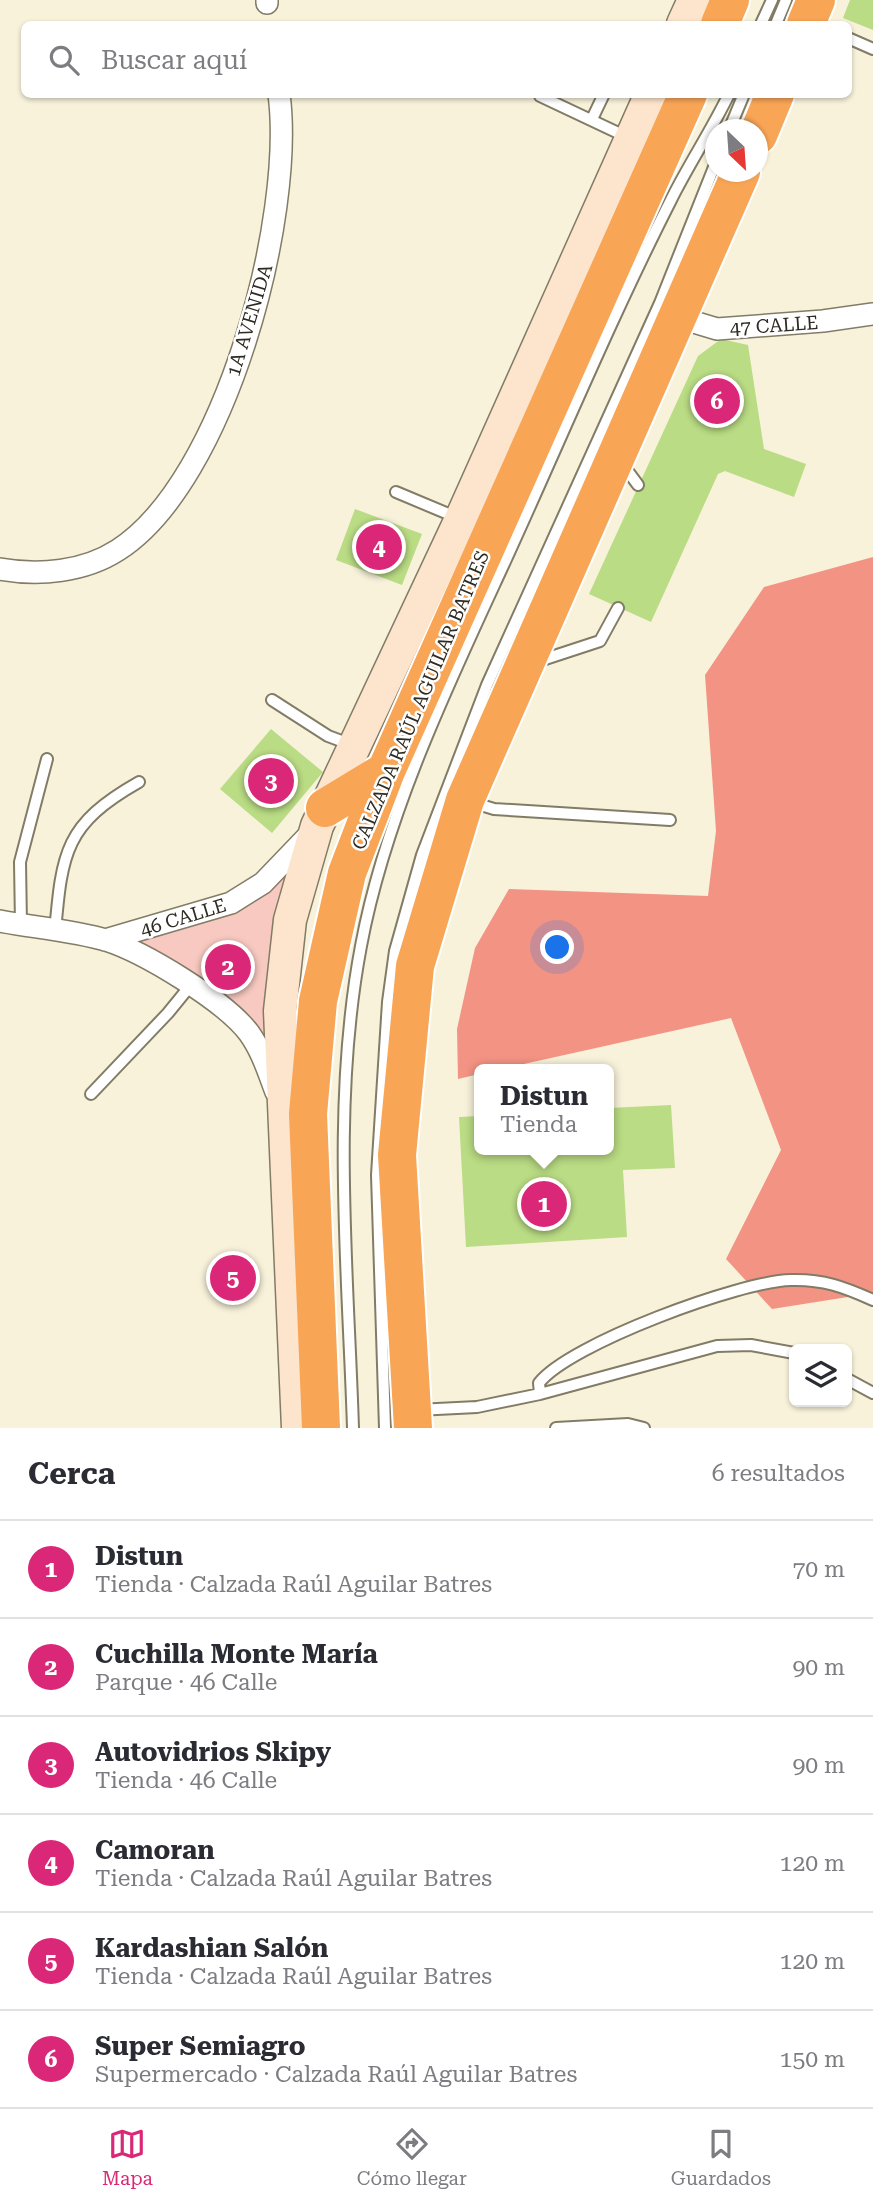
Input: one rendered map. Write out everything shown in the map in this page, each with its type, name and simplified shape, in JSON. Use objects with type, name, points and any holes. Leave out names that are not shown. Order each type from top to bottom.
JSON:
[{"type":"highway","points":[[721,21],[730,0]]},
{"type":"highway","name":"CALZADA RAÚL AGUILAR BATRES","points":[[321,1428],[308,1114],[318,1001],[347,873],[386,771],[686,98]]},
{"type":"highway","points":[[765,119],[773,98]]},
{"type":"highway","points":[[403,1422],[397,1155],[407,1023],[415,966],[465,800],[524,665],[627,471],[677,317],[737,182]]},
{"type":"highway","points":[[321,817],[386,771]]},
{"type":"street","points":[[684,21],[694,0]]},
{"type":"street","name":"1A AVENIDA","points":[[0,569],[50,572],[89,563],[116,551],[138,536],[175,495],[206,442],[247,338],[269,253],[280,180],[279,98]]},
{"type":"street","points":[[298,1428],[282,1110],[280,1011],[283,965],[299,882],[321,817],[461,519],[649,98]]},
{"type":"street","name":"47 CALLE","points":[[677,317],[717,329],[873,314]]},
{"type":"street","name":"46 CALLE","points":[[105,940],[232,903],[263,883],[321,817]]},
{"type":"street","name":"46 CALLE","points":[[10,923],[105,940],[153,961],[227,1011],[248,1032],[263,1057],[282,1110]]},
{"type":"lane","points":[[762,21],[772,0]]},
{"type":"lane","points":[[852,39],[873,49]]},
{"type":"lane","points":[[545,98],[592,118],[631,139]]},
{"type":"lane","points":[[592,118],[602,98]]},
{"type":"lane","points":[[354,1428],[345,1113],[351,1012],[361,944],[378,878],[417,764],[463,652],[671,199],[727,98]]},
{"type":"lane","points":[[734,119],[742,98]]},
{"type":"lane","points":[[708,182],[660,303],[487,685],[422,855],[395,951],[388,1002],[377,1175],[403,1422],[540,1394],[717,1346],[751,1345],[789,1352]]},
{"type":"lane","points":[[396,492],[461,519]]},
{"type":"lane","points":[[524,665],[600,641],[618,608]]},
{"type":"lane","points":[[272,700],[328,736],[354,746]]},
{"type":"lane","points":[[10,923],[20,862],[47,759]]},
{"type":"lane","points":[[55,932],[61,869],[68,845],[107,800],[139,782]]},
{"type":"lane","points":[[465,800],[494,809],[670,820]]},
{"type":"lane","points":[[91,1094],[190,986]]},
{"type":"lane","points":[[540,1394],[540,1383],[558,1364],[641,1324],[763,1283],[792,1280],[838,1284],[873,1300]]},
{"type":"lane","points":[[852,1382],[873,1393]]},
{"type":"lane","points":[[556,1428],[628,1423],[644,1428]]},
{"type":"shaded area","points":[[873,557],[873,1293],[772,1309],[726,1259],[781,1150],[731,1018],[524,1064],[474,1064],[474,1075],[458,1079],[457,1029],[475,948],[509,889],[708,896],[716,831],[705,675],[764,587]]},
{"type":"shaded area","points":[[291,865],[269,1058],[159,951],[105,940],[229,909]]},
{"type":"building","points":[[850,0],[873,0],[873,30],[843,18]]},
{"type":"building","points":[[721,339],[748,345],[764,449],[806,464],[794,497],[725,471],[718,474],[651,622],[589,594],[698,356]]},
{"type":"building","points":[[355,509],[422,534],[402,585],[336,560]]},
{"type":"building","points":[[271,729],[323,772],[272,833],[220,789]]},
{"type":"building","points":[[671,1105],[675,1168],[623,1170],[627,1237],[466,1247],[459,1117],[474,1116],[474,1155],[614,1155],[614,1108]]},
{"type":"place","name":"Super Semiagro","points":[[717,401]]},
{"type":"place","name":"Camoran","points":[[379,547]]},
{"type":"place","name":"Autovidrios Skipy","points":[[271,781]]},
{"type":"place","name":"Cuchilla Monte María","points":[[228,967]]},
{"type":"place","name":"Distun","points":[[544,1204]]},
{"type":"place","name":"Kardashian Salón","points":[[233,1278]]}]
